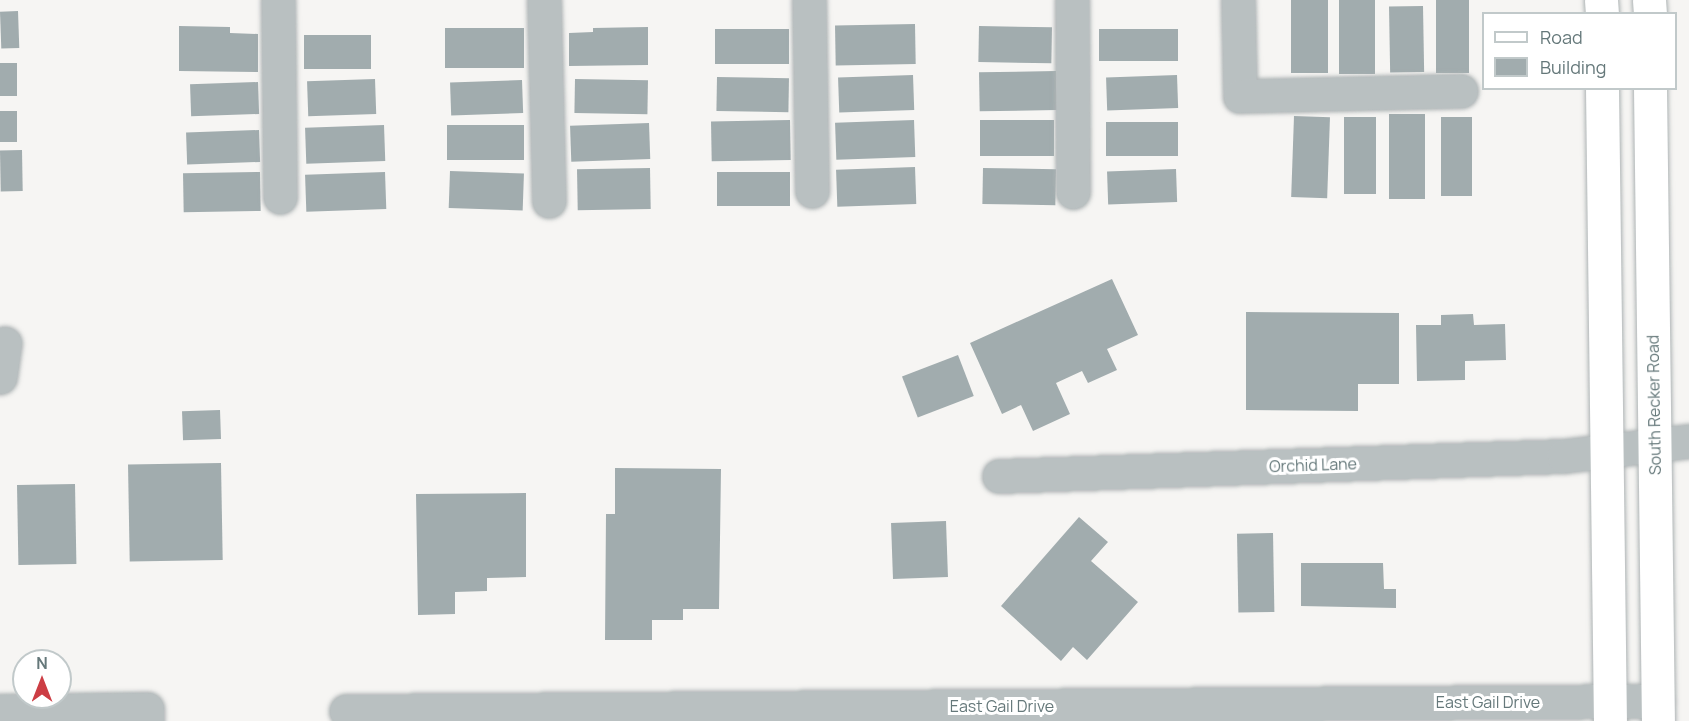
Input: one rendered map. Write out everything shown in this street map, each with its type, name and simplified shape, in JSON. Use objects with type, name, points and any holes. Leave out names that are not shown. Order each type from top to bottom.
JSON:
[{"type":"main road","name":"South Recker Road","points":[[1602,90],[1629,448],[1658,711]]},
{"type":"main road","name":"South Recker Road","points":[[1609,711],[1629,448],[1650,90]]},
{"type":"street","points":[[278,0],[280,197]]},
{"type":"street","points":[[544,0],[549,201]]},
{"type":"street","points":[[809,0],[812,190]]},
{"type":"street","points":[[1072,0],[1073,192]]},
{"type":"street","points":[[1238,0],[1240,96],[1461,91]]},
{"type":"street","points":[[0,377],[5,342]]},
{"type":"street","name":"Orchid Lane","points":[[999,476],[1564,456],[1689,441]]},
{"type":"street","points":[[0,711],[147,715]]},
{"type":"street","name":"East Gail Drive","points":[[346,711],[1658,711]]},
{"type":"building","points":[[1291,0],[1328,0],[1328,73],[1291,73]]},
{"type":"building","points":[[1339,0],[1375,0],[1375,74],[1339,74]]},
{"type":"building","points":[[1436,0],[1469,0],[1469,73],[1436,73]]},
{"type":"building","points":[[1423,6],[1424,72],[1390,73],[1389,7]]},
{"type":"building","points":[[18,11],[19,48],[1,49],[0,12]]},
{"type":"building","points":[[915,24],[916,64],[836,65],[835,25]]},
{"type":"building","points":[[179,26],[230,27],[230,33],[258,34],[258,72],[179,71]]},
{"type":"building","points":[[979,26],[1052,27],[1051,63],[978,62]]},
{"type":"building","points":[[648,27],[648,65],[569,66],[569,33],[593,32],[593,28]]},
{"type":"building","points":[[445,28],[524,28],[524,68],[445,68]]},
{"type":"building","points":[[715,29],[789,29],[789,64],[715,64]]},
{"type":"building","points":[[1099,29],[1178,29],[1178,61],[1099,61]]},
{"type":"building","points":[[304,35],[371,35],[371,69],[304,69]]},
{"type":"building","points":[[0,63],[17,63],[17,96],[0,96]]},
{"type":"building","points":[[1056,71],[1057,110],[980,111],[979,72]]},
{"type":"building","points":[[913,75],[914,110],[839,113],[838,78]]},
{"type":"building","points":[[1177,75],[1178,108],[1107,110],[1106,77]]},
{"type":"building","points":[[717,77],[789,78],[788,112],[716,111]]},
{"type":"building","points":[[375,79],[376,114],[308,116],[307,81]]},
{"type":"building","points":[[575,79],[648,80],[647,114],[574,113]]},
{"type":"building","points":[[522,80],[523,113],[451,115],[450,83]]},
{"type":"building","points":[[258,82],[259,114],[191,116],[190,84]]},
{"type":"building","points":[[0,111],[17,111],[17,142],[0,142]]},
{"type":"building","points":[[1389,114],[1425,114],[1425,199],[1389,199]]},
{"type":"building","points":[[1294,116],[1330,117],[1327,198],[1291,197]]},
{"type":"building","points":[[1344,117],[1376,117],[1376,194],[1344,194]]},
{"type":"building","points":[[1441,117],[1472,117],[1472,196],[1441,196]]},
{"type":"building","points":[[790,120],[791,160],[712,161],[711,121]]},
{"type":"building","points":[[914,120],[915,157],[836,160],[835,123]]},
{"type":"building","points":[[980,120],[1054,120],[1054,156],[980,156]]},
{"type":"building","points":[[1106,122],[1178,122],[1178,156],[1106,156]]},
{"type":"building","points":[[649,123],[650,159],[571,162],[570,126]]},
{"type":"building","points":[[384,125],[385,161],[306,164],[305,128]]},
{"type":"building","points":[[447,125],[524,125],[524,160],[447,160]]},
{"type":"building","points":[[259,130],[260,162],[187,165],[186,133]]},
{"type":"building","points":[[0,150],[22,150],[23,191],[1,191]]},
{"type":"building","points":[[915,167],[916,204],[837,207],[836,170]]},
{"type":"building","points":[[650,168],[651,209],[578,210],[577,169]]},
{"type":"building","points":[[983,168],[1056,169],[1055,205],[982,204]]},
{"type":"building","points":[[1176,169],[1177,202],[1108,204],[1107,171]]},
{"type":"building","points":[[450,171],[524,174],[523,211],[449,208]]},
{"type":"building","points":[[260,172],[261,211],[184,212],[183,173]]},
{"type":"building","points":[[385,172],[386,209],[306,212],[305,175]]},
{"type":"building","points":[[717,172],[790,172],[790,206],[717,206]]},
{"type":"building","points":[[1112,279],[1138,335],[1107,349],[1117,370],[1088,383],[1082,371],[1056,383],[1070,414],[1033,431],[1021,405],[1002,414],[970,343]]},
{"type":"building","points":[[1246,312],[1399,313],[1399,384],[1358,384],[1358,411],[1246,410]]},
{"type":"building","points":[[1473,314],[1474,325],[1505,324],[1506,360],[1465,361],[1465,380],[1417,381],[1416,325],[1441,325],[1441,315]]},
{"type":"building","points":[[958,355],[974,396],[918,418],[902,377]]},
{"type":"building","points":[[220,410],[221,439],[183,440],[182,411]]},
{"type":"building","points":[[221,463],[223,560],[130,562],[128,465]]},
{"type":"building","points":[[615,468],[721,469],[719,609],[683,609],[683,620],[652,620],[652,640],[605,640],[606,514],[615,514]]},
{"type":"building","points":[[75,484],[76,564],[18,565],[17,485]]},
{"type":"building","points":[[526,493],[526,577],[487,578],[487,591],[455,592],[455,614],[418,615],[416,494]]},
{"type":"building","points":[[1079,517],[1108,542],[1091,561],[1138,602],[1087,660],[1073,647],[1061,661],[1001,606]]},
{"type":"building","points":[[946,521],[948,577],[893,579],[891,523]]},
{"type":"building","points":[[1273,533],[1274,612],[1238,613],[1237,534]]},
{"type":"building","points":[[1301,563],[1383,563],[1384,589],[1396,589],[1396,608],[1301,606]]}]
